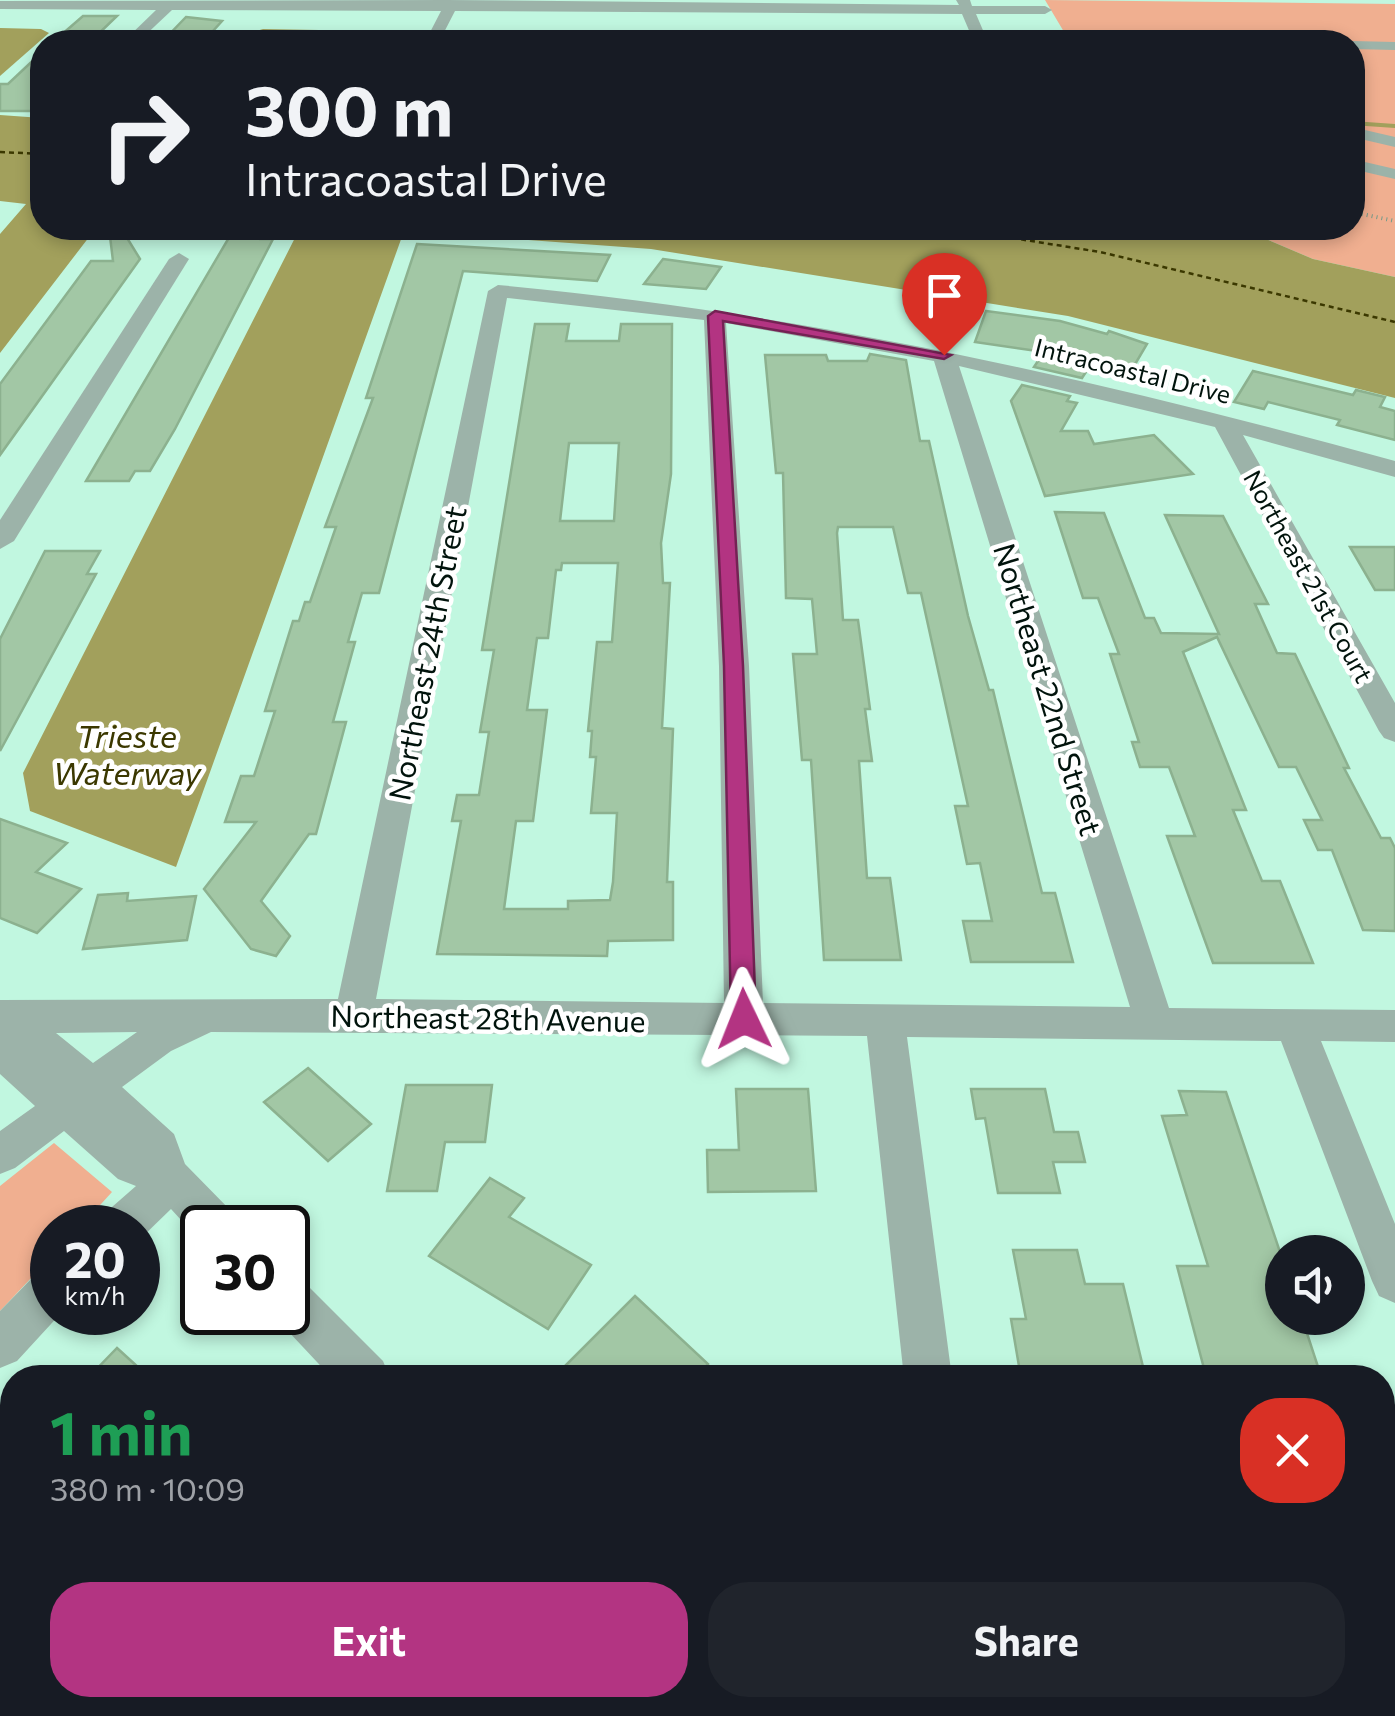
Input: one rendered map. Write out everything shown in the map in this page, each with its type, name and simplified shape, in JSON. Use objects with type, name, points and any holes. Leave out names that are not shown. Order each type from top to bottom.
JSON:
[{"type":"street","points":[[438,30],[452,4]]},
{"type":"street","points":[[965,5],[976,30]]},
{"type":"street","points":[[0,6],[965,5],[1045,10]]},
{"type":"street","points":[[143,30],[168,6]]},
{"type":"street","points":[[1365,45],[1395,46]]},
{"type":"street","points":[[1365,135],[1395,142]]},
{"type":"street","points":[[1365,151],[1395,158]]},
{"type":"street","points":[[1365,167],[1395,174]]},
{"type":"street","points":[[0,541],[179,260]]},
{"type":"street","name":"Intracoastal Drive","points":[[498,291],[618,300],[1044,374],[1395,469]]},
{"type":"street","name":"Northeast 24th Street","points":[[354,1014],[498,291]]},
{"type":"street","points":[[715,316],[734,666],[744,1019]]},
{"type":"street","name":"Northeast 22nd Street","points":[[944,355],[1154,1024]]},
{"type":"street","name":"Northeast 21st Court","points":[[1223,420],[1395,731]]},
{"type":"street","name":"Northeast 28th Avenue","points":[[0,1028],[216,1015],[354,1014],[1395,1026]]},
{"type":"street","points":[[0,1155],[157,1039],[216,1015]]},
{"type":"street","points":[[885,1020],[926,1365]]},
{"type":"street","points":[[1295,1025],[1395,1281]]},
{"type":"street","points":[[0,1028],[80,1096],[159,1147],[169,1177],[196,1205]]},
{"type":"street","points":[[142,1205],[169,1177]]},
{"type":"street","points":[[0,1345],[30,1313]]},
{"type":"street","points":[[310,1321],[353,1365]]},
{"type":"path","points":[[1365,215],[1395,221]]},
{"type":"shaded area","points":[[1045,0],[1395,4],[1395,277],[1313,259],[1268,240],[1365,240],[1365,30],[1063,30]]},
{"type":"shaded area","points":[[54,1143],[112,1192],[100,1205],[30,1205],[30,1279],[0,1311],[0,1186]]},
{"type":"water","points":[[0,28],[43,30],[30,30],[30,50],[0,76]]},
{"type":"water","points":[[0,115],[30,117],[30,240],[87,240],[0,353],[0,234],[26,204],[0,201]]},
{"type":"water","name":"Trieste Waterway","points":[[294,240],[401,240],[176,867],[30,811],[23,773]]},
{"type":"water","name":"Trieste Waterway","points":[[528,240],[1268,240],[1313,259],[1395,277],[1395,398],[1068,316],[651,249]]},
{"type":"building","points":[[83,16],[117,16],[102,30],[67,30]]},
{"type":"building","points":[[186,17],[222,21],[214,30],[174,30]]},
{"type":"building","points":[[30,63],[30,111],[0,111],[0,84],[8,84]]},
{"type":"building","points":[[110,240],[128,240],[140,259],[0,455],[0,384],[91,261],[113,261]]},
{"type":"building","points":[[228,240],[272,240],[150,471],[135,471],[129,481],[86,481]]},
{"type":"building","points":[[417,244],[610,255],[597,281],[463,271],[379,593],[362,593],[348,642],[355,642],[333,722],[346,722],[316,834],[309,834],[261,901],[290,936],[276,956],[251,949],[204,889],[256,822],[225,822],[241,776],[254,776],[275,711],[265,711],[293,621],[299,621],[305,602],[310,602],[336,527],[325,527],[373,398],[366,398]]},
{"type":"building","points":[[663,259],[721,267],[706,289],[644,284]]},
{"type":"building","points":[[986,311],[1060,321],[1107,334],[1109,331],[1147,344],[1134,366],[1095,358],[1082,378],[1034,367],[1044,352],[975,342]]},
{"type":"building","points":[[535,324],[569,324],[566,341],[619,341],[621,324],[672,324],[671,474],[661,543],[663,583],[670,583],[662,728],[673,729],[667,882],[673,882],[673,940],[608,941],[607,956],[437,954],[461,821],[452,821],[457,795],[479,795],[489,732],[480,732],[494,650],[482,650]],"holes":[[[569,443],[619,443],[614,521],[560,521]],[[562,563],[618,563],[612,642],[597,642],[588,731],[592,731],[590,757],[596,757],[591,813],[617,813],[610,900],[568,901],[568,909],[504,909],[516,821],[533,821],[547,710],[527,710],[537,638],[548,638],[556,570],[561,570]]]},
{"type":"building","points":[[870,354],[906,360],[920,441],[929,441],[968,616],[989,690],[993,690],[1042,893],[1055,893],[1073,962],[971,962],[963,921],[992,921],[980,863],[967,864],[955,806],[968,806],[921,593],[908,593],[893,527],[838,527],[837,533],[843,620],[858,620],[870,709],[865,709],[872,761],[859,761],[867,878],[890,878],[901,960],[824,960],[811,760],[802,760],[793,654],[817,654],[812,599],[786,598],[783,473],[776,473],[765,355],[826,355],[828,361],[867,361]]},
{"type":"building","points":[[1253,371],[1353,395],[1356,390],[1385,397],[1380,407],[1395,411],[1395,440],[1337,425],[1340,420],[1268,402],[1264,409],[1234,402]]},
{"type":"building","points":[[1022,385],[1070,396],[1067,401],[1077,403],[1061,431],[1088,431],[1094,444],[1154,435],[1193,474],[1045,496],[1011,401]]},
{"type":"building","points":[[1055,512],[1104,513],[1145,618],[1154,618],[1161,633],[1219,634],[1165,515],[1223,516],[1268,604],[1255,604],[1277,653],[1295,654],[1349,768],[1344,768],[1381,838],[1390,838],[1395,848],[1395,931],[1363,930],[1332,850],[1318,850],[1304,820],[1322,820],[1296,767],[1279,767],[1217,637],[1183,652],[1246,810],[1233,810],[1262,881],[1280,881],[1313,963],[1213,963],[1167,836],[1195,836],[1169,767],[1140,767],[1132,742],[1139,742],[1110,654],[1119,654],[1098,598],[1083,598]]},
{"type":"building","points":[[1350,547],[1395,547],[1395,590],[1375,590]]},
{"type":"building","points":[[45,551],[100,551],[87,574],[96,574],[0,751],[0,639]]},
{"type":"building","points":[[0,819],[67,843],[36,872],[81,889],[37,933],[0,918]]},
{"type":"building","points":[[128,893],[127,901],[196,896],[187,940],[83,949],[98,895]]},
{"type":"building","points":[[308,1068],[371,1124],[328,1161],[264,1102]]},
{"type":"building","points":[[406,1085],[492,1085],[485,1142],[445,1142],[437,1191],[387,1191]]},
{"type":"building","points":[[736,1089],[808,1089],[816,1191],[708,1192],[707,1150],[739,1150]]},
{"type":"building","points":[[971,1089],[1045,1089],[1054,1132],[1078,1132],[1085,1162],[1053,1162],[1060,1193],[998,1193],[985,1118],[976,1119]]},
{"type":"building","points":[[1179,1091],[1226,1092],[1274,1235],[1265,1235],[1265,1335],[1308,1335],[1317,1365],[1203,1365],[1177,1266],[1208,1266],[1162,1116],[1187,1115]]},
{"type":"building","points":[[490,1178],[524,1198],[509,1217],[591,1265],[548,1329],[429,1256]]},
{"type":"building","points":[[1013,1250],[1077,1250],[1085,1284],[1123,1284],[1143,1365],[1019,1365],[1011,1319],[1026,1319]]},
{"type":"building","points":[[635,1296],[708,1364],[707,1365],[566,1365]]},
{"type":"building","points":[[117,1348],[136,1365],[101,1365]]},
{"type":"waterway","points":[[1365,124],[1395,126]]},
{"type":"ferry route","points":[[0,152],[30,153]]},
{"type":"ferry route","points":[[1025,240],[1100,252],[1395,322]]},
{"type":"route","points":[[744,1019],[734,666],[715,316],[944,355]]}]
